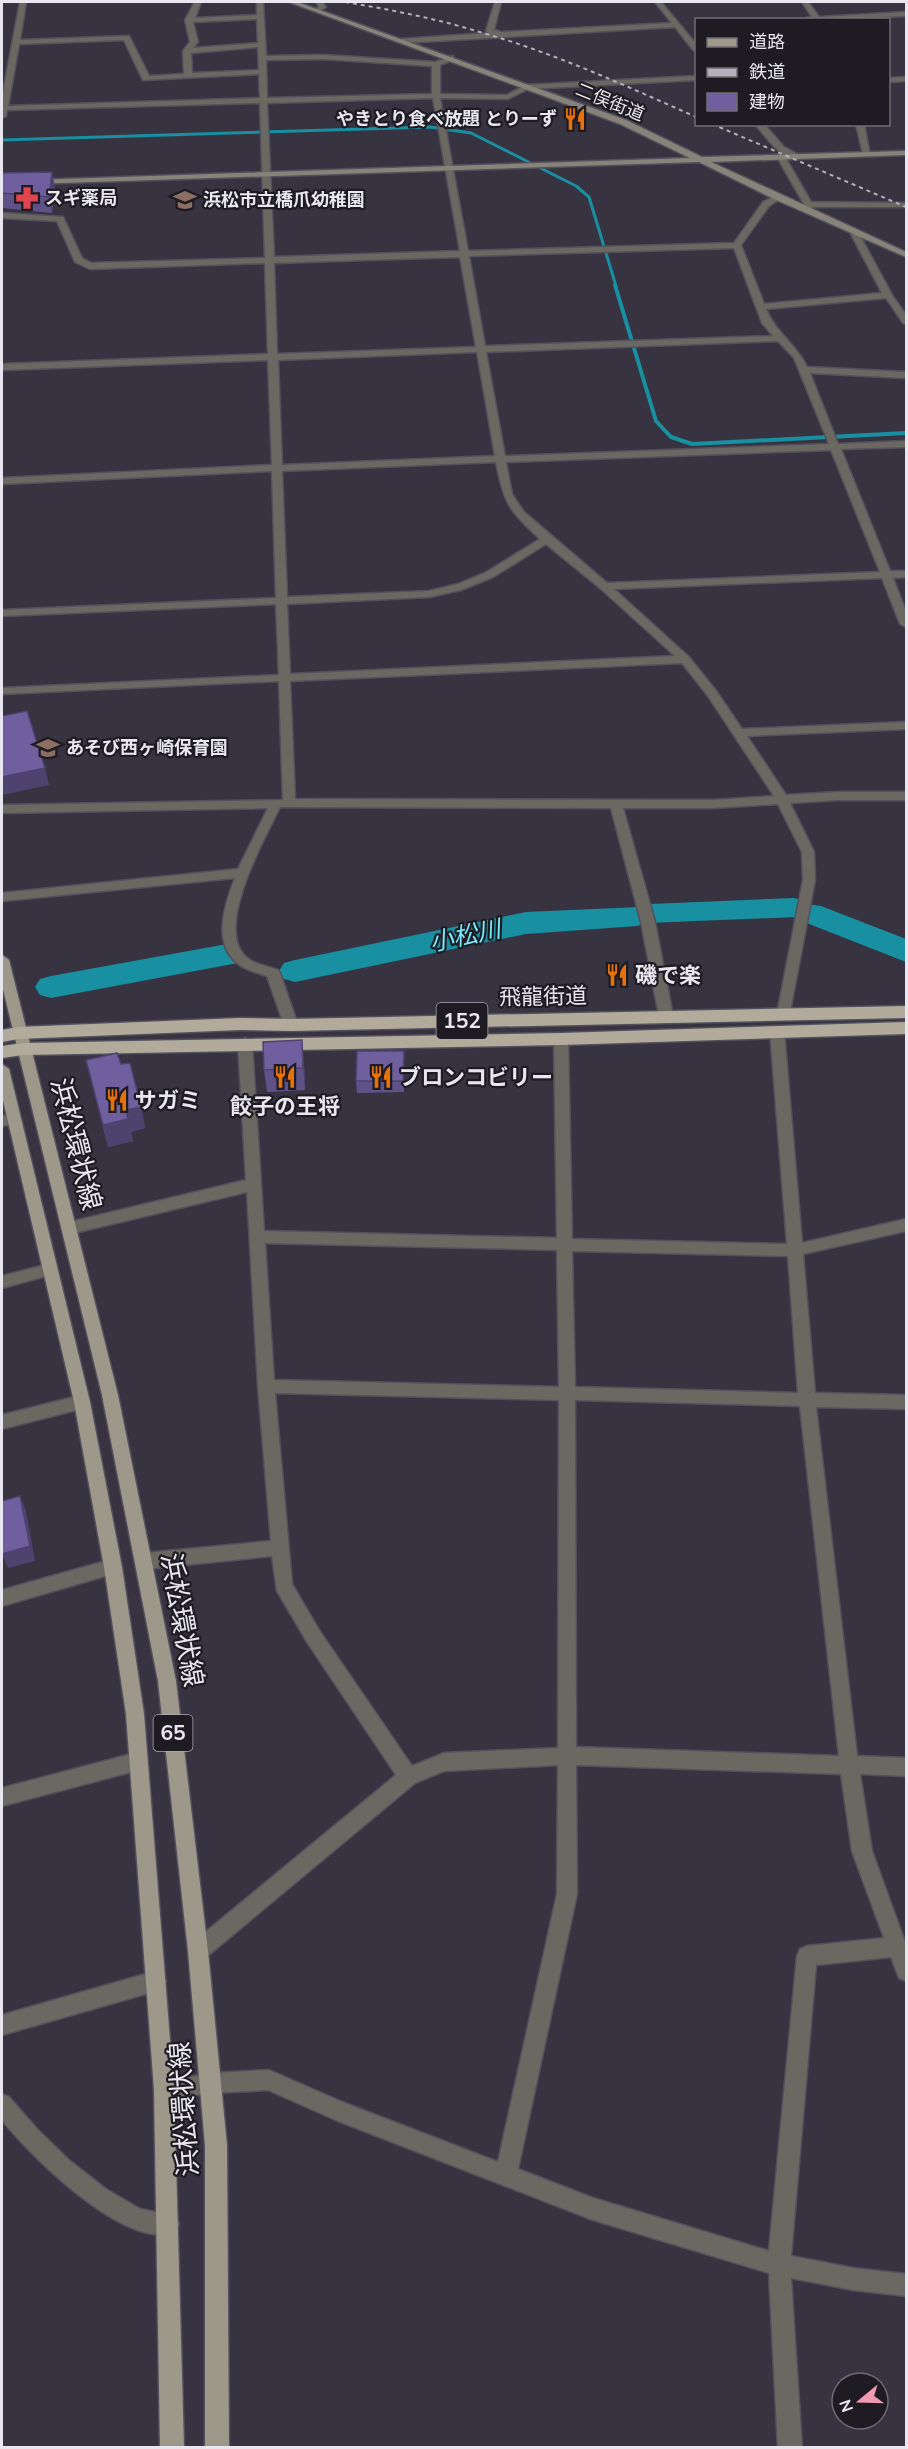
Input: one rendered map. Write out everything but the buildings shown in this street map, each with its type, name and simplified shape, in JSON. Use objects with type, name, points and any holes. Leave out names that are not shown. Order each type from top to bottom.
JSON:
[{"type":"highway","name":"飛龍街道","points":[[2,1052],[14,1040],[240,1024],[291,1025],[906,1011]]},
{"type":"highway","name":"飛龍街道","points":[[14,1040],[245,1043],[561,1039],[906,1028]]},
{"type":"main road","name":"浜松環状線","points":[[2,960],[14,1040],[69,1228],[110,1395],[167,1680],[198,1951],[216,2145],[217,2448]]},
{"type":"main road","name":"浜松環状線","points":[[2,1069],[7,1120],[49,1270],[82,1402],[112,1567],[135,1714],[164,2090],[172,2448]]},
{"type":"street","points":[[23,2],[2,111],[264,100],[436,96],[508,97],[526,87],[695,78]]},
{"type":"street","points":[[188,76],[187,51],[194,42],[189,20],[198,7],[198,2]]},
{"type":"street","points":[[260,2],[276,468],[283,600],[282,803],[243,873],[228,919],[232,947],[238,957],[248,965],[273,973],[291,1025]]},
{"type":"street","name":"二俣街道","points":[[292,2],[318,6],[402,41],[623,122],[777,197],[809,208],[855,234],[906,255]]},
{"type":"street","points":[[498,2],[490,31],[501,34]]},
{"type":"street","points":[[658,2],[695,47]]},
{"type":"street","points":[[805,2],[816,18]]},
{"type":"street","points":[[835,18],[906,14]]},
{"type":"street","points":[[189,20],[261,17]]},
{"type":"street","points":[[402,41],[687,25]]},
{"type":"street","points":[[13,47],[126,38],[146,78],[261,72]]},
{"type":"street","points":[[187,51],[260,45]]},
{"type":"street","points":[[261,58],[322,57],[436,64],[450,58]]},
{"type":"street","points":[[436,64],[436,96],[503,459],[507,494],[520,514],[685,659],[713,693],[782,800],[808,852],[809,880],[784,1014]]},
{"type":"street","points":[[890,80],[906,79]]},
{"type":"street","points":[[761,126],[782,149],[796,157]]},
{"type":"street","points":[[860,126],[867,154]]},
{"type":"street","points":[[2,183],[906,153]]},
{"type":"street","points":[[781,157],[809,208],[906,205]]},
{"type":"street","points":[[737,245],[766,204],[777,197]]},
{"type":"street","points":[[2,216],[60,219],[78,260],[90,266],[737,245]]},
{"type":"street","points":[[855,234],[888,295],[906,321]]},
{"type":"street","points":[[737,245],[766,323],[798,357],[804,370],[888,574],[906,624]]},
{"type":"street","points":[[761,307],[888,295]]},
{"type":"street","points":[[2,367],[780,338]]},
{"type":"street","points":[[804,370],[906,375]]},
{"type":"street","points":[[2,481],[503,459],[833,441],[906,444]]},
{"type":"street","points":[[2,613],[429,594],[461,587],[489,575],[547,539]]},
{"type":"street","points":[[604,586],[906,574]]},
{"type":"street","points":[[2,692],[685,659]]},
{"type":"street","points":[[738,733],[906,725]]},
{"type":"street","points":[[2,809],[282,803],[713,804],[837,795],[906,796]]},
{"type":"street","points":[[616,804],[648,922],[666,1016]]},
{"type":"street","points":[[2,897],[243,873]]},
{"type":"street","points":[[777,1031],[807,1400],[849,1767],[862,1851],[906,1971]]},
{"type":"street","points":[[506,2175],[567,1894],[567,1393],[561,1039]]},
{"type":"street","points":[[245,1043],[266,1386],[283,1586],[313,1636],[408,1777]]},
{"type":"street","points":[[69,1228],[255,1184]]},
{"type":"street","points":[[258,1237],[795,1250],[906,1225]]},
{"type":"street","points":[[2,1282],[49,1270]]},
{"type":"street","points":[[266,1386],[906,1402]]},
{"type":"street","points":[[2,1422],[82,1402]]},
{"type":"street","points":[[145,1561],[281,1548]]},
{"type":"street","points":[[2,1598],[112,1567]]},
{"type":"street","points":[[198,1951],[408,1777],[444,1762],[567,1756],[849,1767],[906,1767]]},
{"type":"street","points":[[2,1797],[139,1761]]},
{"type":"street","points":[[790,2448],[779,2265],[807,1956],[897,1946]]},
{"type":"street","points":[[2,2025],[156,1981]]},
{"type":"street","points":[[164,2090],[211,2083],[269,2080],[338,2111],[593,2209],[779,2265],[853,2279],[906,2285]]},
{"type":"street","points":[[2,2104],[46,2153],[97,2196],[139,2219],[168,2224]]},
{"type":"waterway","points":[[2,140],[430,127],[471,133],[576,186],[589,197],[616,286]]},
{"type":"waterway","points":[[615,285],[656,421],[671,437],[692,444],[906,433]]},
{"type":"waterway","name":"小松川","points":[[651,914],[794,908]]},
{"type":"waterway","name":"小松川","points":[[810,913],[906,951]]},
{"type":"waterway","name":"小松川","points":[[295,971],[526,923],[637,916]]},
{"type":"waterway","name":"小松川","points":[[51,987],[227,955]]},
{"type":"railway","points":[[345,2],[432,19],[511,41],[591,71],[695,117]]},
{"type":"railway","points":[[717,126],[906,207]]},
{"type":"place","name":"やきとり食べ放題 とりーず","points":[[575,119]]},
{"type":"place","name":"スギ薬局","points":[[27,198]]},
{"type":"place","name":"浜松市立橋爪幼稚園","points":[[185,200]]},
{"type":"place","name":"あそび西ヶ崎保育園","points":[[48,748]]},
{"type":"place","name":"磯で楽","points":[[617,975]]},
{"type":"place","name":"餃子の王将","points":[[285,1077]]},
{"type":"place","name":"ブロンコビリー","points":[[381,1077]]},
{"type":"place","name":"サガミ","points":[[117,1100]]}]
